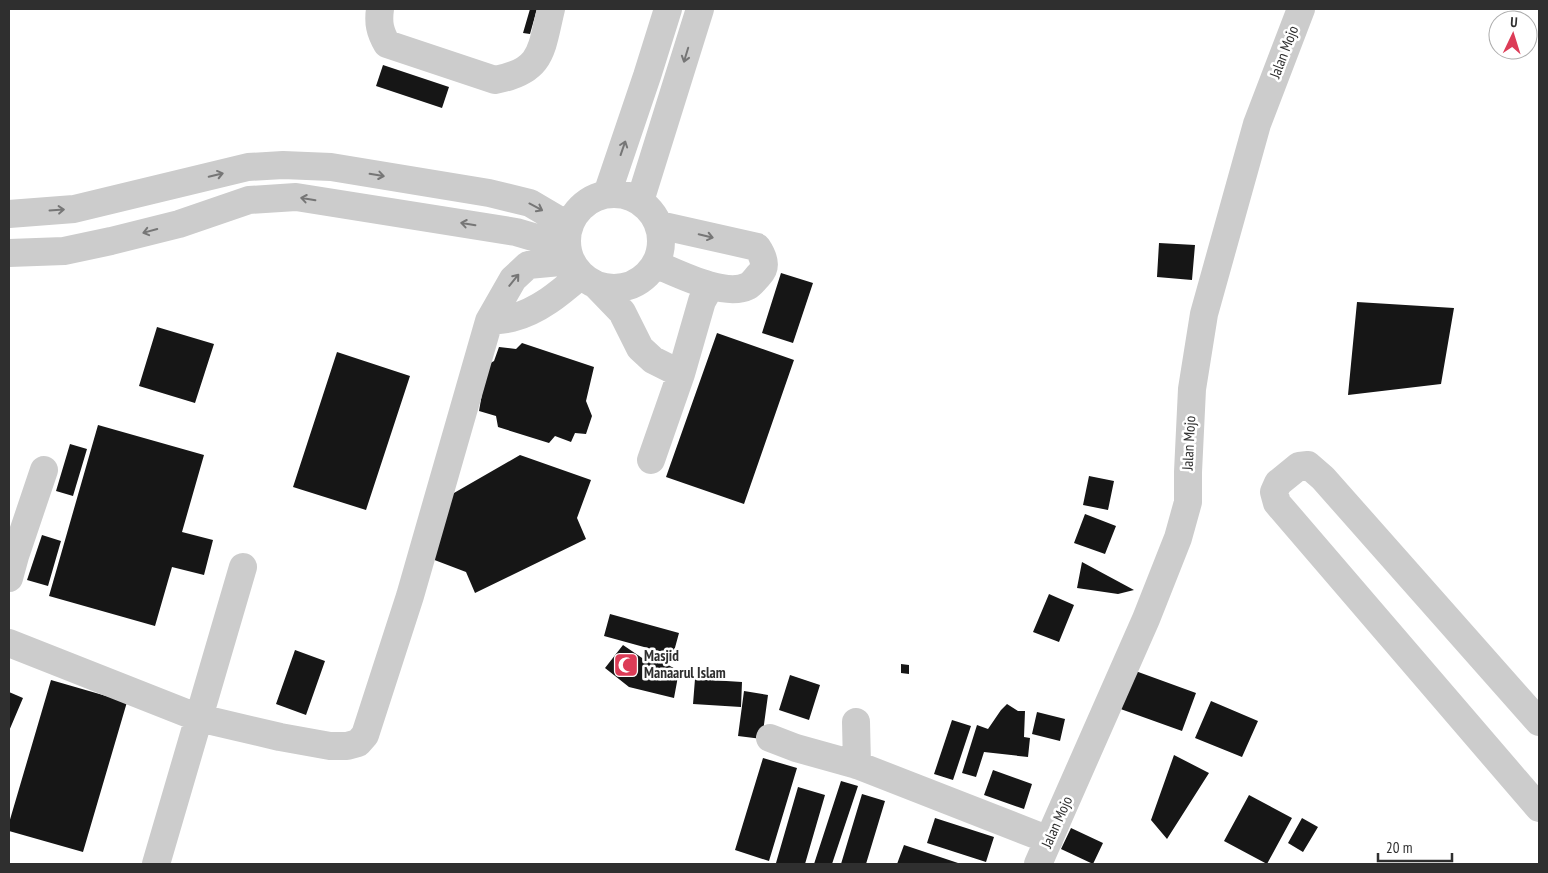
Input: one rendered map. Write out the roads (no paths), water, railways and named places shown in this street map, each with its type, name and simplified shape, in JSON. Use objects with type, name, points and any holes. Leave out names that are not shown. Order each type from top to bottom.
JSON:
[{"type":"street","points":[[380,9],[379,22],[381,33],[387,44],[495,80],[513,76],[529,67],[541,51],[551,9]]},
{"type":"street","points":[[607,194],[668,9]]},
{"type":"street","points":[[640,201],[700,9]]},
{"type":"street","name":"Jalan Mojo","points":[[1044,852],[1146,619],[1178,538],[1188,502],[1192,389],[1204,314],[1257,124],[1301,9]]},
{"type":"street","points":[[9,214],[74,209],[248,168],[283,166],[331,167],[489,193],[530,204],[622,312],[640,348],[653,360],[681,374]]},
{"type":"street","points":[[9,253],[64,251],[179,224],[249,200],[296,197],[516,232],[577,258],[612,288],[629,285],[644,277],[655,264],[661,245],[659,225],[651,212],[640,201],[624,195],[607,194],[591,200],[578,210],[577,258],[556,296],[531,312],[512,318],[488,321]]},
{"type":"street","points":[[655,264],[710,286],[732,289],[748,286],[761,273],[764,264],[763,256],[757,247],[659,225]]},
{"type":"street","points":[[9,642],[199,718],[280,737],[330,746],[347,746],[358,742],[365,735],[410,596],[488,321],[513,279],[528,265],[577,258]]},
{"type":"street","points":[[651,460],[681,374],[702,301],[710,286]]},
{"type":"street","points":[[1534,792],[1277,503],[1274,492],[1278,483],[1299,466],[1308,465],[1323,478],[1539,722]]},
{"type":"street","points":[[9,578],[44,470]]},
{"type":"street","points":[[156,864],[243,568]]},
{"type":"street","points":[[856,722],[857,765]]},
{"type":"street","points":[[770,738],[796,748],[857,765],[1044,852]]},
{"type":"place","name":"Masjid Manaarul Islam","points":[[626,665]]}]
